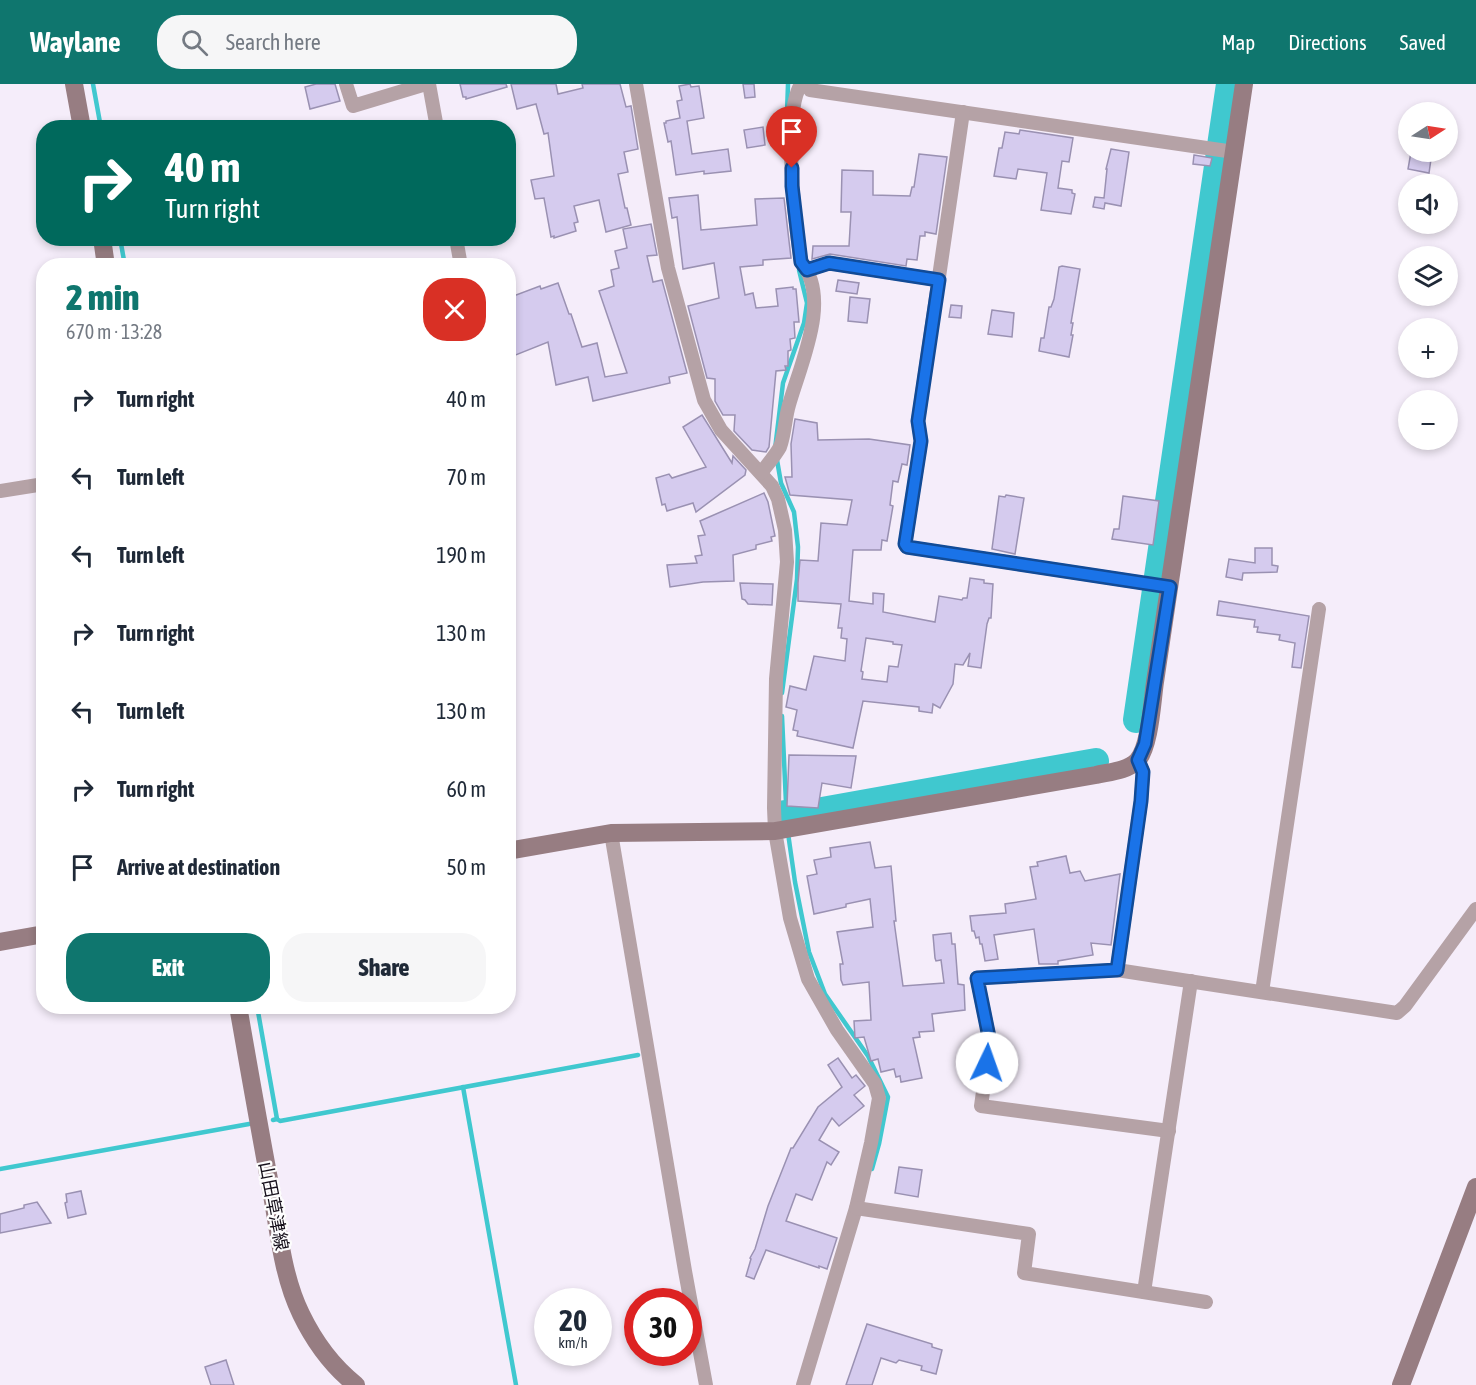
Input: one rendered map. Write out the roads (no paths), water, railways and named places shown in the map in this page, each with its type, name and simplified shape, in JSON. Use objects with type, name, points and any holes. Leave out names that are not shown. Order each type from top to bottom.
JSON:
[{"type":"street","points":[[74,84],[81,120]]},
{"type":"street","points":[[346,84],[353,106],[428,84],[435,120]]},
{"type":"street","points":[[636,84],[668,268],[704,400],[721,430],[772,486],[778,499],[785,530],[787,562],[776,679],[775,831],[790,918],[808,979],[837,1030],[875,1084],[879,1098],[856,1208],[802,1385]]},
{"type":"street","points":[[761,473],[780,446],[813,323],[815,303],[807,270],[801,262],[792,186],[795,94],[801,84]]},
{"type":"street","points":[[807,84],[810,90],[1224,150]]},
{"type":"street","points":[[516,850],[611,833],[775,831],[1096,775],[1121,769],[1138,760],[1145,744],[1170,587],[1224,150],[1244,84]]},
{"type":"street","points":[[963,112],[918,421],[921,441],[905,544],[907,547],[1170,587]]},
{"type":"street","points":[[807,270],[829,263],[939,280]]},
{"type":"street","points":[[0,492],[36,485]]},
{"type":"street","points":[[1262,992],[1320,609]]},
{"type":"street","points":[[1117,970],[1141,801],[1143,772],[1138,760]]},
{"type":"street","points":[[611,833],[706,1385]]},
{"type":"street","points":[[1169,1131],[981,1106],[990,1042],[977,978],[1117,970],[1397,1013],[1405,1006],[1476,909]]},
{"type":"street","points":[[0,942],[36,935]]},
{"type":"street","points":[[1144,1292],[1191,981]]},
{"type":"street","name":"山田草津線","points":[[239,1014],[275,1212],[293,1294],[308,1328],[322,1350],[336,1367],[356,1385]]},
{"type":"street","points":[[1401,1385],[1476,1186]]},
{"type":"street","points":[[856,1208],[1029,1234],[1024,1273],[1206,1302]]},
{"type":"waterway","points":[[93,84],[100,120]]},
{"type":"waterway","points":[[787,113],[788,84]]},
{"type":"waterway","points":[[1136,720],[1229,84]]},
{"type":"waterway","points":[[121,246],[124,258]]},
{"type":"waterway","points":[[775,449],[783,383],[804,323],[807,303],[799,270]]},
{"type":"waterway","points":[[777,460],[781,483],[794,512],[798,547],[797,579],[782,693]]},
{"type":"waterway","points":[[782,716],[787,825]]},
{"type":"waterway","points":[[785,813],[794,815],[1096,761]]},
{"type":"waterway","points":[[788,833],[809,952],[825,994],[868,1056],[888,1097],[872,1169]]},
{"type":"waterway","points":[[258,1014],[277,1119]]},
{"type":"waterway","points":[[273,1120],[280,1121],[638,1055]]},
{"type":"waterway","points":[[463,1087],[516,1385]]},
{"type":"waterway","points":[[0,1169],[249,1124]]}]
